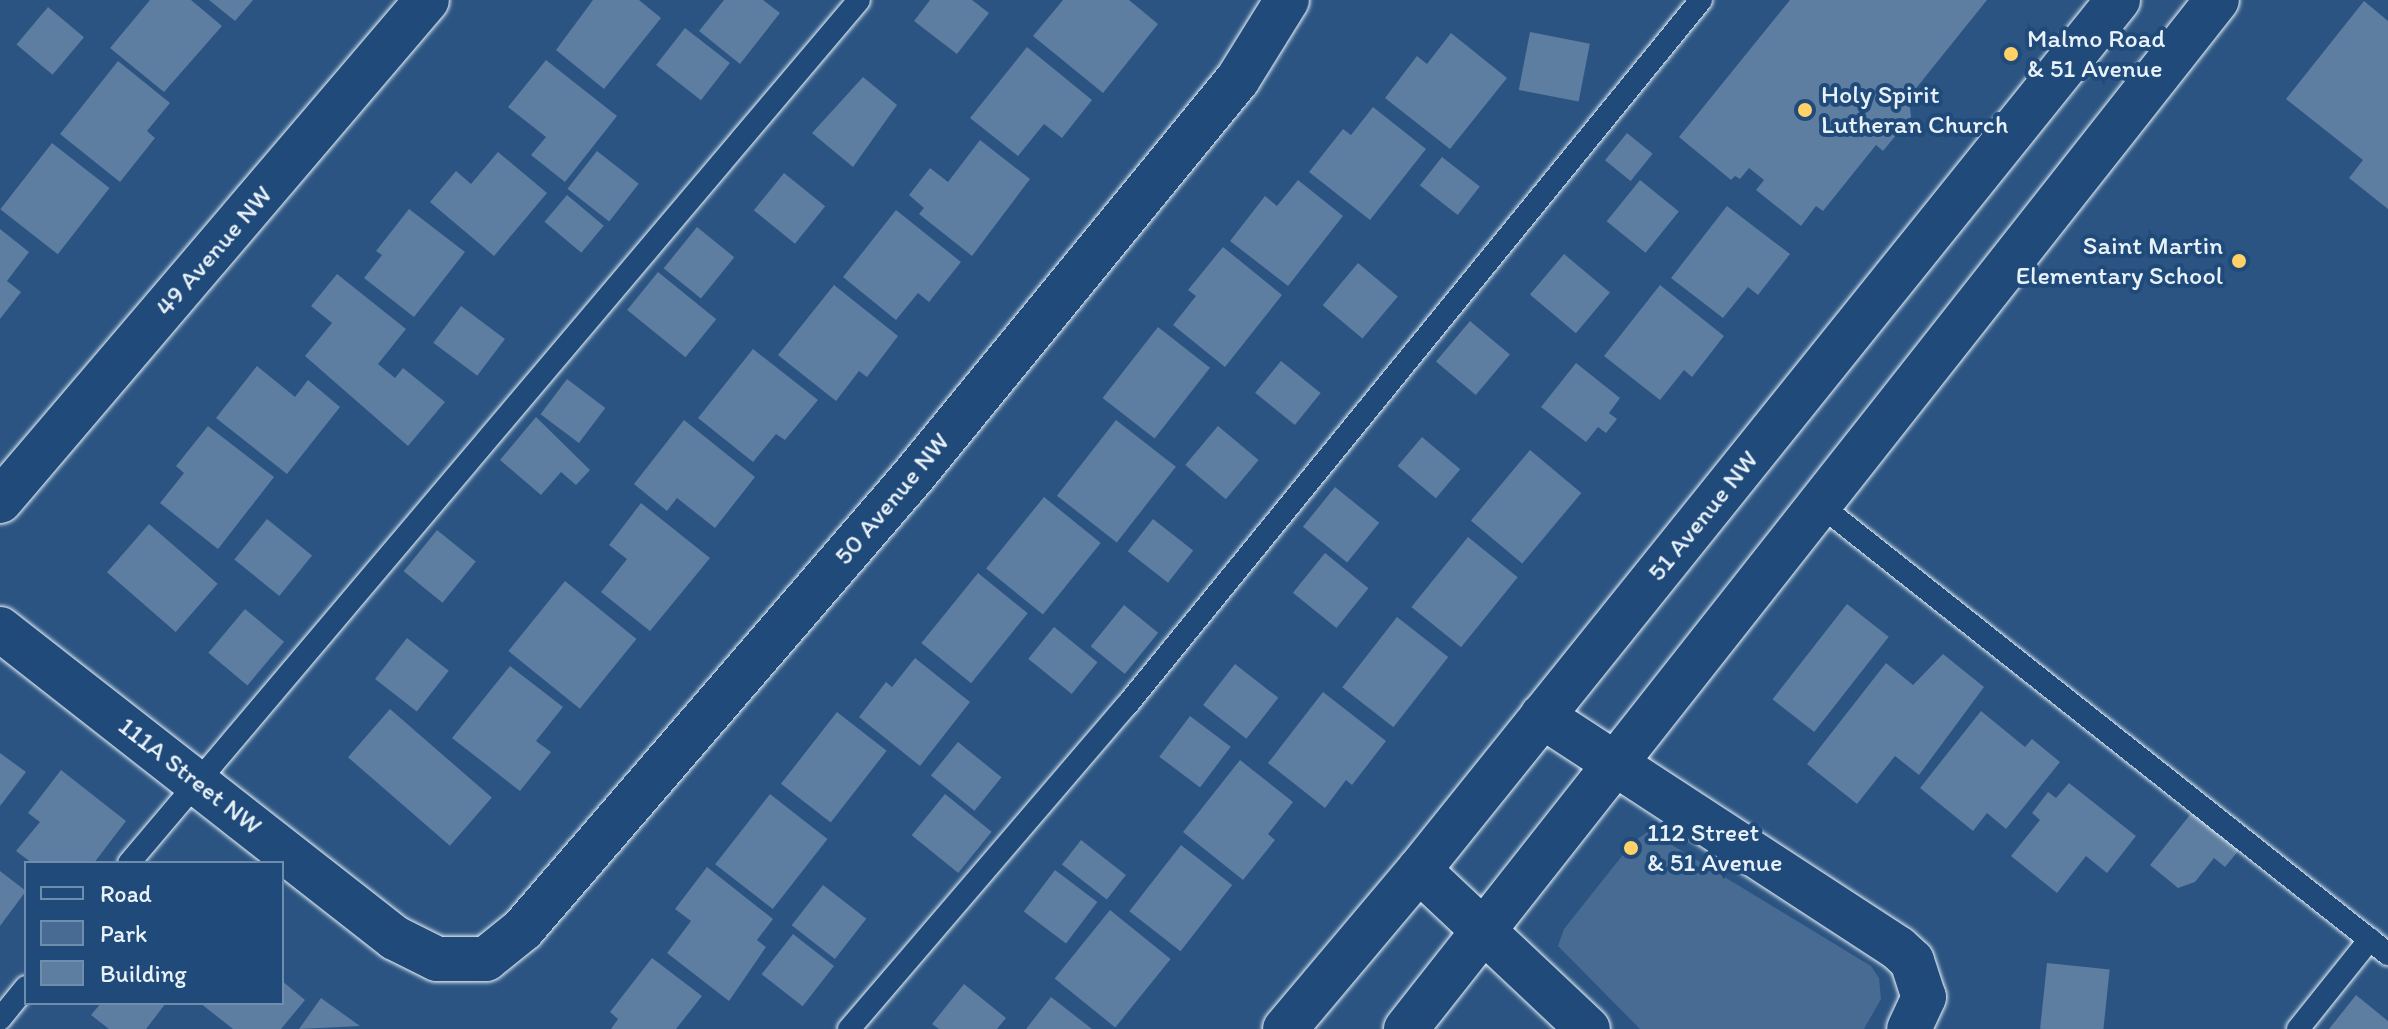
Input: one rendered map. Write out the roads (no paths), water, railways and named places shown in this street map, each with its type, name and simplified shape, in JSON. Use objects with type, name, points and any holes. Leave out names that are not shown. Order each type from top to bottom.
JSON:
[{"type":"street","name":"49 Avenue NW","points":[[0,501],[427,0]]},
{"type":"street","name":"50 Avenue NW","points":[[464,963],[486,959],[523,929],[905,486],[1238,79],[1287,0]]},
{"type":"street","name":"51 Avenue NW","points":[[1285,1029],[1419,870],[2118,0]]},
{"type":"street","points":[[1406,1029],[1612,761],[1820,505],[2217,0]]},
{"type":"street","name":"111A Street NW","points":[[0,629],[198,780],[395,938],[437,959],[464,963]]},
{"type":"street","points":[[1542,716],[1898,948],[1912,961],[1924,997],[1909,1029]]},
{"type":"street","points":[[1419,870],[1588,1029]]},
{"type":"lane","points":[[131,861],[859,0]]},
{"type":"lane","points":[[849,1029],[1127,705],[1701,0]]},
{"type":"lane","points":[[1820,505],[2388,954]]},
{"type":"lane","points":[[2298,1029],[2370,939]]},
{"type":"lane","points":[[13,1029],[0,1019],[24,989]]},
{"type":"place","name":"Malmo Road & 51 Avenue","points":[[2011,54]]},
{"type":"place","name":"Holy Spirit Lutheran Church","points":[[1805,110]]},
{"type":"place","name":"Saint Martin Elementary School","points":[[2239,261]]},
{"type":"place","name":"112 Street & 51 Avenue","points":[[1631,848]]}]
